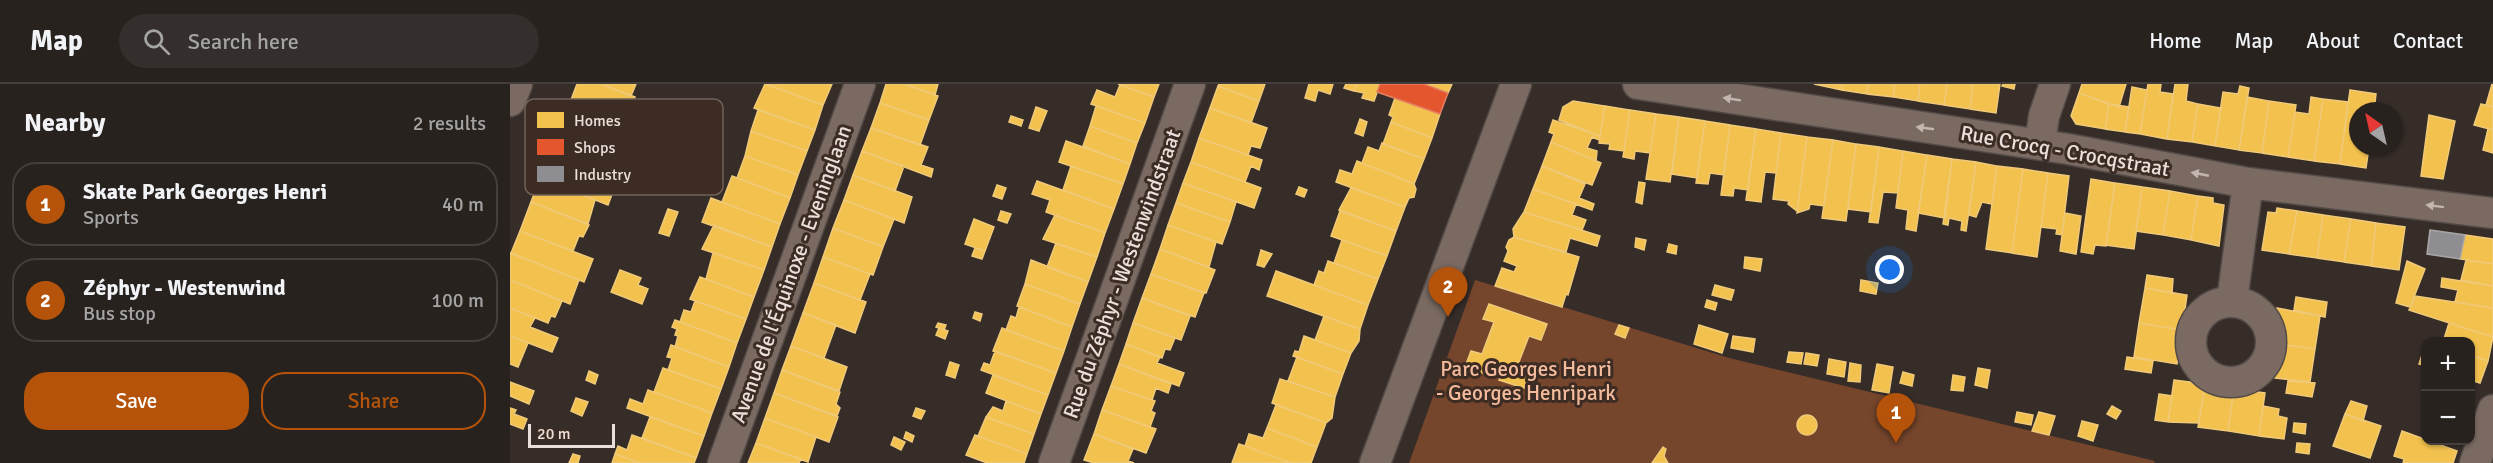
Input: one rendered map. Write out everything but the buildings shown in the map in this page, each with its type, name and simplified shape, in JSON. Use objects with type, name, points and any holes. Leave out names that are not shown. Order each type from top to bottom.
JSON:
[{"type":"street","points":[[510,101],[517,84]]},
{"type":"street","name":"Avenue de l'Équinoxe - Eveninglaan","points":[[723,463],[860,84]]},
{"type":"street","name":"Rue du Zéphyr - Westenwindstraat","points":[[1054,463],[1190,84]]},
{"type":"street","points":[[1375,463],[1516,84]]},
{"type":"street","name":"Rue Crocq - Crocqstraat","points":[[1638,84],[2040,144],[2248,183],[2493,213]]},
{"type":"street","points":[[2040,144],[2044,116],[2055,84]]},
{"type":"street","points":[[2232,300],[2248,183]]},
{"type":"street","points":[[2475,463],[2493,410]]},
{"type":"green space","name":"Parc Georges Henri - Georges Henripark","points":[[1475,280],[1729,358],[2155,461],[2154,463],[1409,463]]},
{"type":"place","name":"Zéphyr - Westenwind","points":[[1448,317]]},
{"type":"place","name":"Skate Park Georges Henri","points":[[1896,443]]}]
